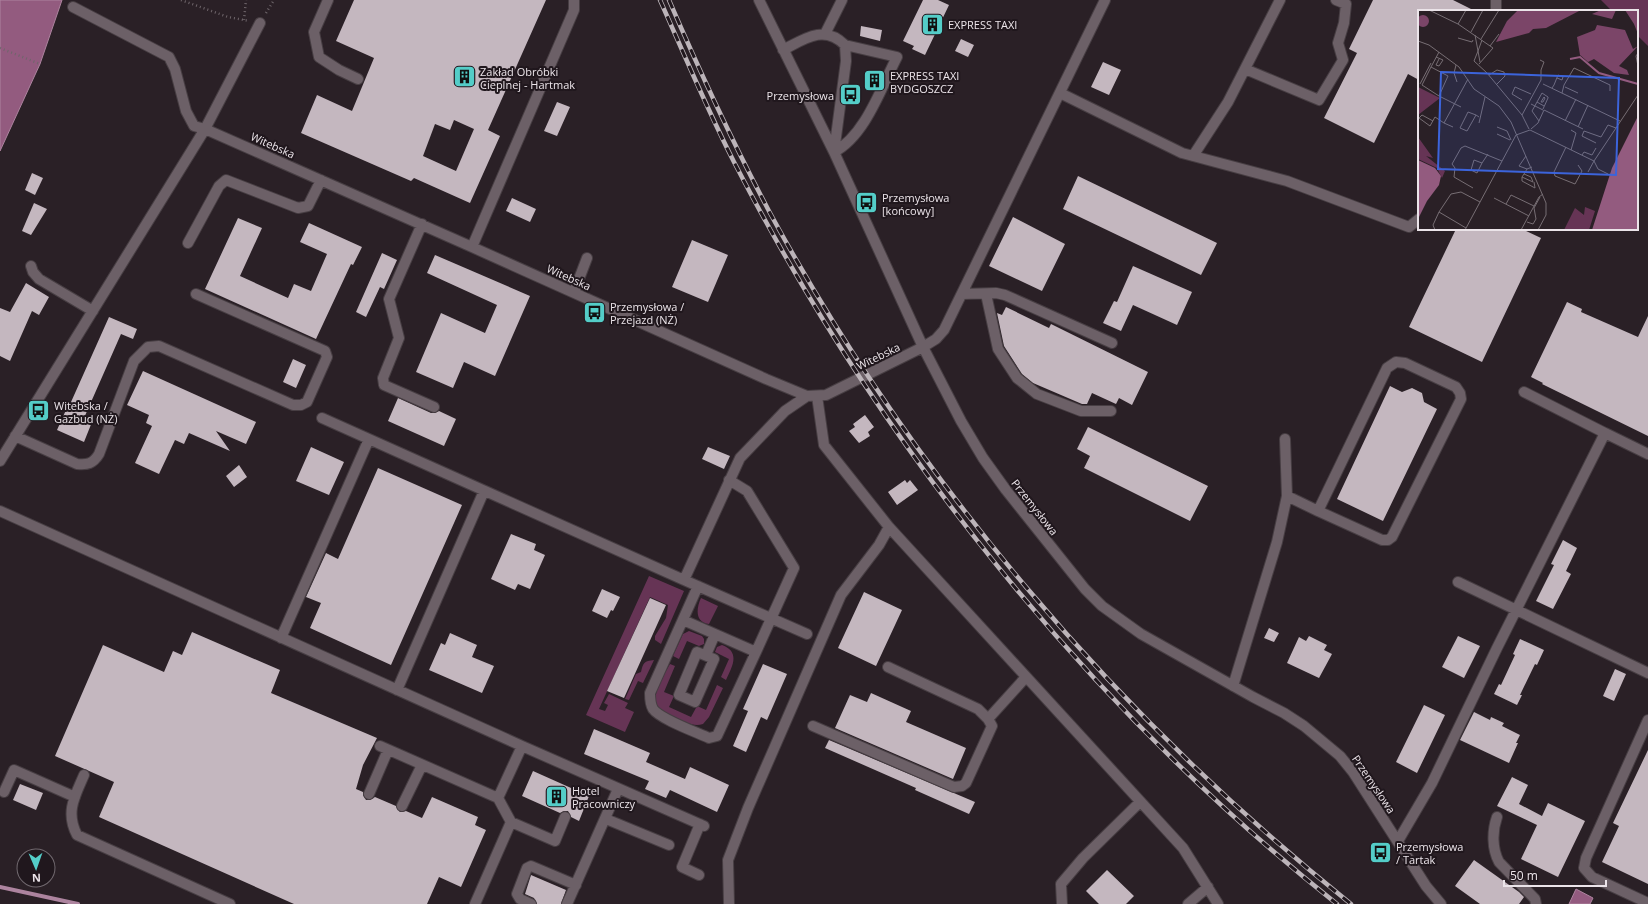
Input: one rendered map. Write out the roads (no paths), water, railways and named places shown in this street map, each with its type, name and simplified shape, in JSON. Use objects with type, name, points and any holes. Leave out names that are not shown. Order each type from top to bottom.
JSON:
[{"type":"street","points":[[328,0],[314,32],[318,56],[339,70],[358,79]]},
{"type":"street","points":[[472,246],[574,10],[574,0]]},
{"type":"street","name":"Przemysłowa","points":[[759,0],[834,152],[923,347],[961,421],[983,458],[1043,538],[1085,589],[1102,606],[1141,634],[1284,713],[1304,726],[1340,756],[1354,772],[1426,886],[1441,904]]},
{"type":"street","points":[[825,34],[842,0]]},
{"type":"street","name":"Witebska","points":[[73,7],[169,57],[175,69],[186,111],[194,126],[205,129],[812,396],[826,395],[923,347],[936,339],[944,330],[1105,0]]},
{"type":"street","points":[[1193,156],[1228,102],[1280,0]]},
{"type":"street","points":[[1245,69],[1319,100],[1343,60],[1338,43],[1344,23],[1346,4],[1336,0]]},
{"type":"street","points":[[0,461],[205,129],[260,23]]},
{"type":"street","points":[[783,50],[816,34],[825,34],[840,40],[845,45],[897,57],[862,127],[843,147],[834,152]]},
{"type":"street","points":[[834,152],[846,61],[845,45]]},
{"type":"street","points":[[1060,93],[1182,153],[1287,181],[1408,227],[1418,220]]},
{"type":"street","points":[[188,243],[219,186],[226,180],[298,208],[308,206],[321,180]]},
{"type":"street","points":[[422,224],[389,299],[399,338],[383,378],[384,385],[434,407]]},
{"type":"street","points":[[574,292],[586,258]]},
{"type":"street","points":[[31,266],[32,272],[39,279],[93,311]]},
{"type":"street","points":[[16,436],[77,464],[87,465],[92,462],[99,454],[134,361],[148,347],[159,346],[293,405],[301,405],[307,402],[326,357],[325,351],[196,294]]},
{"type":"street","points":[[962,294],[1005,295],[1112,343]]},
{"type":"street","points":[[986,294],[998,349],[1017,378],[1037,394],[1081,411],[1111,411]]},
{"type":"street","points":[[1287,496],[1318,511],[1382,540],[1388,540],[1392,537],[1461,399],[1460,393],[1456,387],[1405,363],[1396,362],[1387,368],[1318,511]]},
{"type":"street","points":[[1524,392],[1648,454]]},
{"type":"street","points":[[684,580],[740,458],[785,411],[812,396],[824,445],[889,527],[1183,848],[1218,904]]},
{"type":"street","points":[[322,418],[807,634]]},
{"type":"street","points":[[1398,841],[1432,783],[1497,648],[1605,433]]},
{"type":"street","points":[[282,638],[369,439]]},
{"type":"street","points":[[1233,686],[1277,542],[1287,496],[1286,439]]},
{"type":"street","points":[[698,586],[650,694],[650,700],[652,707],[660,716],[709,738],[717,736],[794,568],[747,491],[729,480]]},
{"type":"street","points":[[397,690],[484,490]]},
{"type":"street","points":[[0,511],[618,789],[702,825],[682,867],[699,875]]},
{"type":"street","points":[[729,904],[728,860],[748,808],[841,595],[878,545],[889,527]]},
{"type":"street","points":[[1458,582],[1648,673]]},
{"type":"street","points":[[683,620],[756,652]]},
{"type":"street","points":[[706,655],[715,634]]},
{"type":"street","points":[[697,652],[706,655],[714,659],[695,702],[678,695],[697,652]]},
{"type":"street","points":[[813,726],[954,788],[962,786],[966,783],[992,726],[988,719],[978,708],[888,667]]},
{"type":"street","points":[[988,719],[1026,677]]},
{"type":"street","points":[[1648,720],[1586,858],[1584,868],[1592,877],[1648,903]]},
{"type":"street","points":[[498,798],[522,746]]},
{"type":"street","points":[[369,794],[384,748],[498,798],[510,822],[555,841],[565,817]]},
{"type":"street","points":[[402,806],[422,765]]},
{"type":"street","points":[[4,792],[14,770],[75,797]]},
{"type":"street","points":[[84,775],[75,797],[70,818],[77,835],[230,904]]},
{"type":"street","points":[[567,904],[618,789]]},
{"type":"street","points":[[1062,904],[1061,884],[1083,858],[1140,802]]},
{"type":"street","points":[[1497,817],[1494,827],[1495,854],[1499,862],[1535,899],[1536,904]]},
{"type":"street","points":[[606,819],[669,845]]},
{"type":"street","points":[[475,904],[510,822]]},
{"type":"street","points":[[531,904],[520,899],[517,894],[527,868],[531,866],[576,885]]},
{"type":"street","points":[[1188,904],[1208,887]]},
{"type":"waterway","points":[[0,887],[78,904]]},
{"type":"railway","points":[[660,0],[724,142],[792,267],[855,369],[923,469],[996,565],[1075,657],[1158,744],[1245,827],[1337,904]]},
{"type":"railway","points":[[669,0],[717,107],[770,213],[827,311],[888,406],[955,498],[1026,587],[1101,672],[1181,754],[1264,831],[1351,904]]},
{"type":"place","name":"EXPRESS TAXI","points":[[932,24]]},
{"type":"place","name":"Zakład Obróbki Cieplnej - Hartmak","points":[[464,77]]},
{"type":"place","name":"EXPRESS TAXI BYDGOSZCZ","points":[[875,81]]},
{"type":"place","name":"Przemysłowa","points":[[850,95]]},
{"type":"place","name":"Przemysłowa [końcowy]","points":[[867,203]]},
{"type":"place","name":"Przemysłowa / Przejazd (NŻ)","points":[[594,312]]},
{"type":"place","name":"Witebska / Gazbud (NŻ)","points":[[39,411]]},
{"type":"place","name":"Hotel Pracowniczy","points":[[556,796]]},
{"type":"place","name":"Przemysłowa / Tartak","points":[[1381,852]]}]
